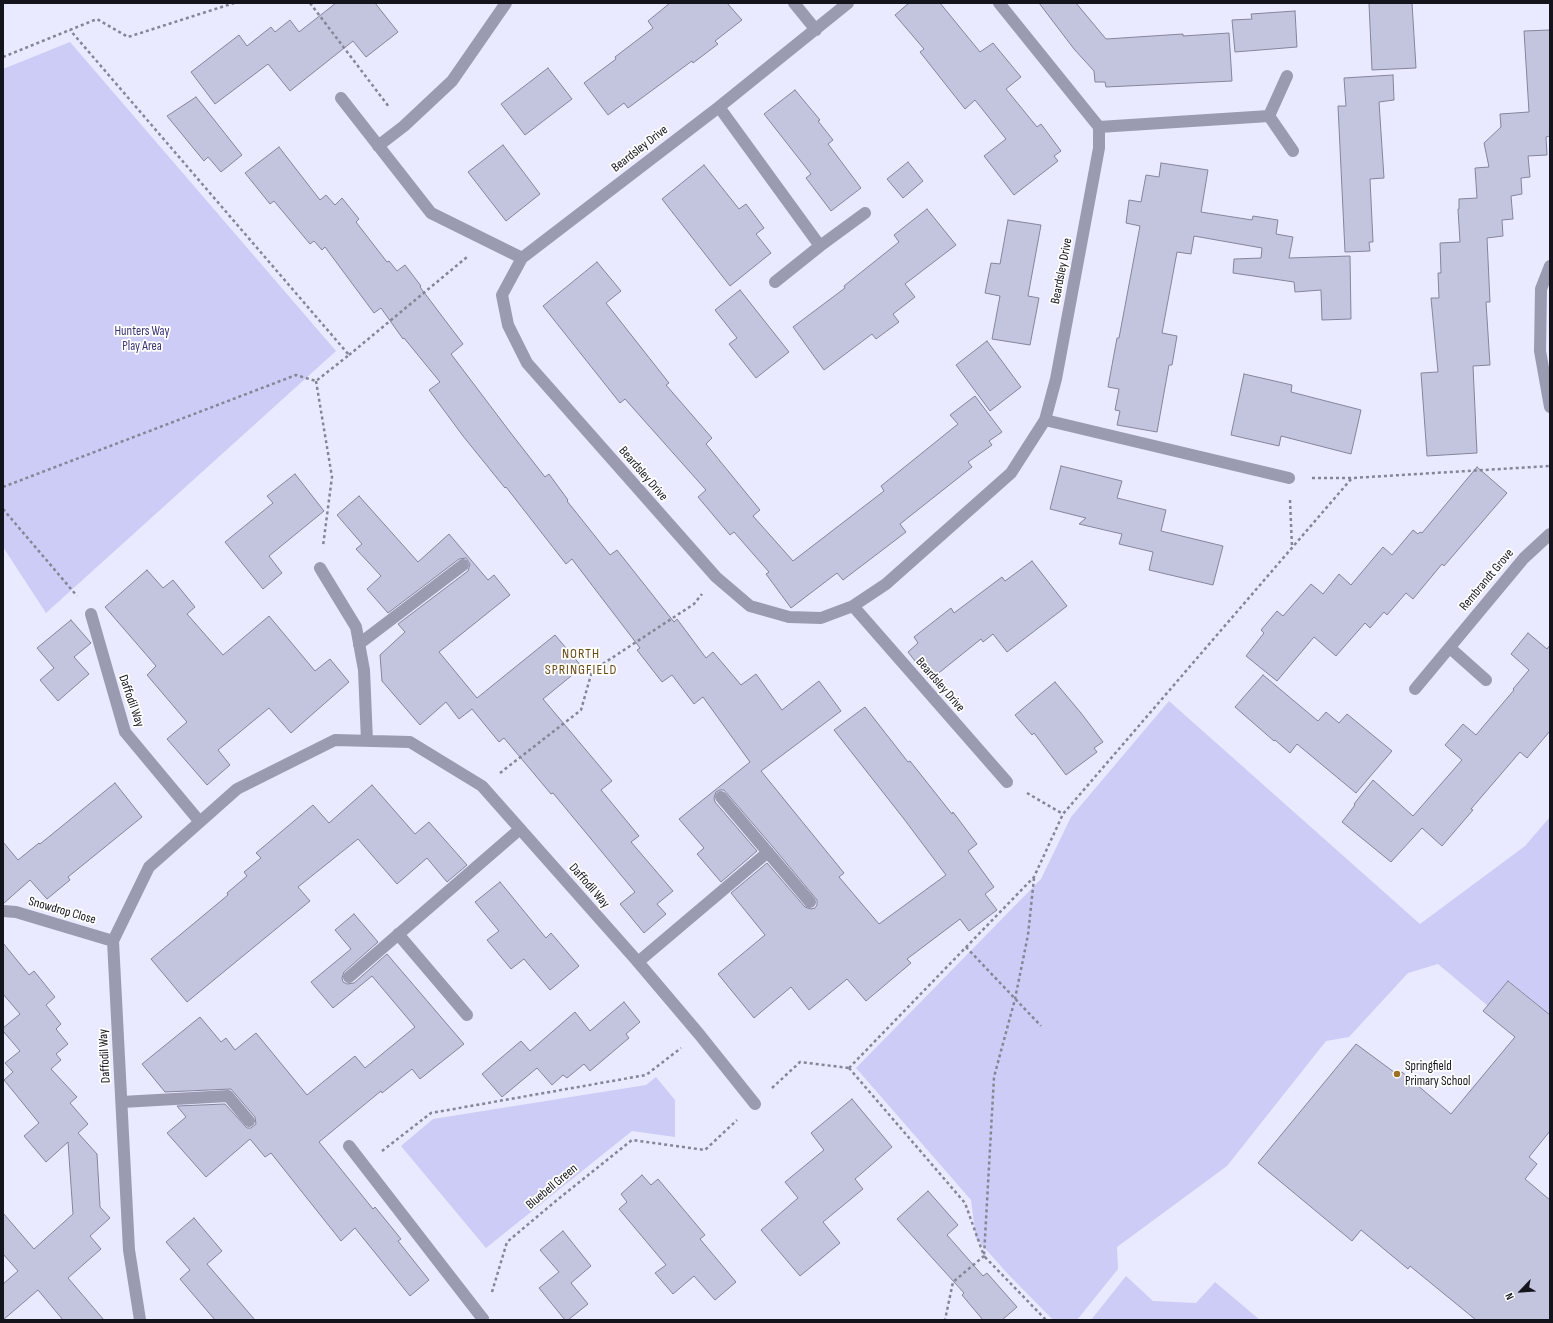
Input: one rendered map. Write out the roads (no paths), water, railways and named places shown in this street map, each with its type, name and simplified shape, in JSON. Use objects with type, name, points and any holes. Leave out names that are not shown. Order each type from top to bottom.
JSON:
[{"type":"street","points":[[378,146],[404,126],[452,81],[506,3]]},
{"type":"street","points":[[794,3],[816,30]]},
{"type":"street","name":"Beardsley Drive","points":[[848,3],[719,107],[522,258],[502,295],[508,325],[527,363],[716,577],[750,606],[789,617],[821,618],[853,606],[886,584],[1011,473],[1045,420],[1056,378],[1099,148],[1099,127]]},
{"type":"street","points":[[998,3],[1099,127],[1269,116]]},
{"type":"street","points":[[1269,116],[1287,76]]},
{"type":"street","points":[[341,98],[430,212],[522,258]]},
{"type":"street","points":[[719,107],[820,246]]},
{"type":"street","points":[[1269,116],[1293,151]]},
{"type":"street","points":[[775,282],[865,213]]},
{"type":"street","points":[[1550,266],[1541,289],[1540,351],[1550,407]]},
{"type":"street","points":[[1045,420],[1289,478]]},
{"type":"street","name":"Rembrandt Grove","points":[[1415,690],[1524,558],[1550,534]]},
{"type":"street","points":[[359,644],[463,564]]},
{"type":"street","points":[[320,568],[356,627],[364,670],[367,741]]},
{"type":"street","name":"Beardsley Drive","points":[[853,606],[1007,782]]},
{"type":"street","name":"Daffodil Way","points":[[92,614],[125,732],[200,822]]},
{"type":"street","points":[[1450,648],[1486,680]]},
{"type":"street","name":"Daffodil Way","points":[[140,1320],[129,1250],[113,941],[149,867],[237,789],[335,740],[410,742],[482,786],[638,962],[699,1034],[755,1104]]},
{"type":"street","points":[[721,797],[810,902]]},
{"type":"street","points":[[349,977],[520,829]]},
{"type":"street","points":[[638,962],[768,852]]},
{"type":"street","name":"Snowdrop Close","points":[[3,911],[16,912],[113,941]]},
{"type":"street","points":[[398,934],[467,1015]]},
{"type":"street","points":[[122,1102],[228,1096],[249,1121]]},
{"type":"street","points":[[350,1146],[483,1320]]},
{"type":"place","name":"Springfield Primary School","points":[[1397,1074]]},
{"type":"district","name":"NORTH SPRINGFIELD","points":[[581,662]]},
{"type":"park label","name":"Hunters Way Play Area","points":[[142,340]]}]
